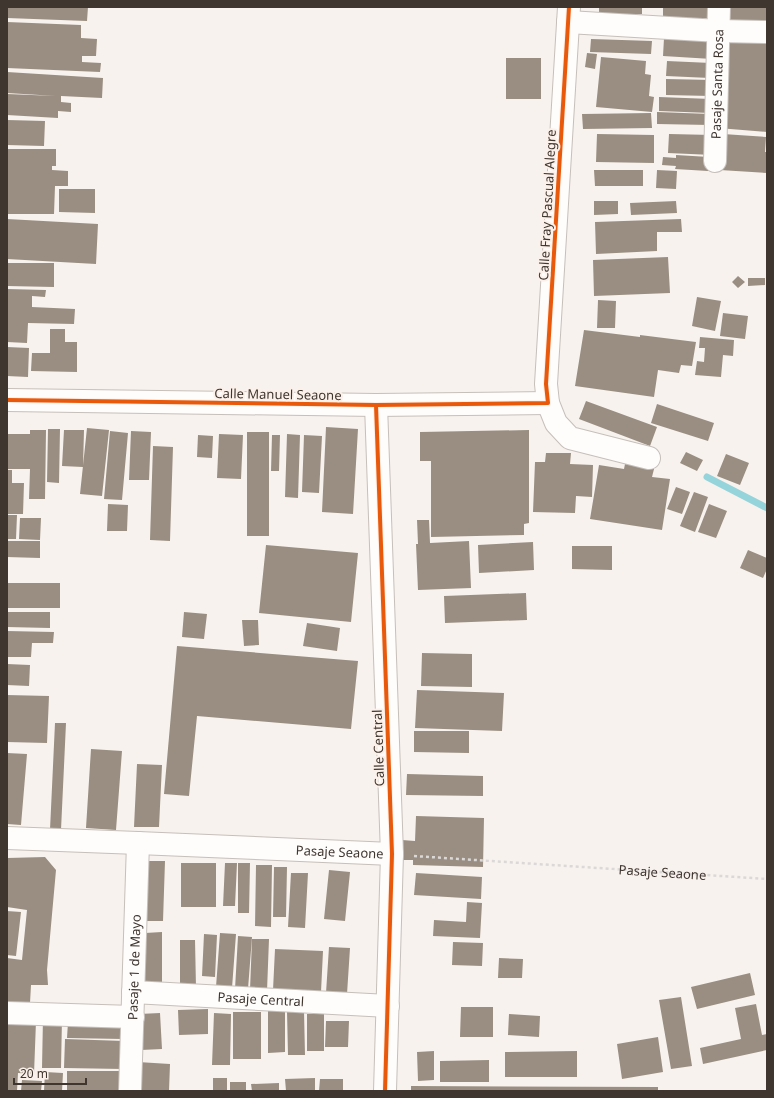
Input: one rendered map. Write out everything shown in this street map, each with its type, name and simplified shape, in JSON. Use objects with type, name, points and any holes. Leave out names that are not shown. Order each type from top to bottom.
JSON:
[{"type":"street","name":"Pasaje Santa Rosa","points":[[715,161],[719,7]]},
{"type":"street","points":[[568,15],[719,31],[767,32]]},
{"type":"street","name":"Calle Fray Pascual Alegre","points":[[568,15],[546,384],[548,403],[556,423],[570,438],[649,458]]},
{"type":"street","name":"Calle Manuel Seaone","points":[[7,400],[376,405],[548,403]]},
{"type":"street","name":"Calle Central","points":[[376,405],[392,854],[385,1091]]},
{"type":"street","name":"Pasaje Seaone","points":[[7,838],[392,854]]},
{"type":"street","name":"Pasaje 1 de Mayo","points":[[130,1091],[138,843]]},
{"type":"street","name":"Pasaje Central","points":[[133,992],[388,1006]]},
{"type":"street","points":[[7,1013],[133,1017]]},
{"type":"building","points":[[7,7],[88,7],[87,21],[7,18]]},
{"type":"building","points":[[599,7],[642,7],[642,14],[599,16]]},
{"type":"building","points":[[663,7],[712,7],[712,18],[663,19]]},
{"type":"building","points":[[724,7],[767,7],[767,22],[724,22]]},
{"type":"building","points":[[7,22],[81,25],[81,38],[97,39],[96,56],[82,56],[82,62],[101,63],[100,72],[7,68]]},
{"type":"building","points":[[726,37],[767,41],[767,132],[718,128]]},
{"type":"building","points":[[664,38],[713,41],[712,59],[663,56]]},
{"type":"building","points":[[591,39],[652,41],[651,54],[590,52]]},
{"type":"building","points":[[587,53],[597,54],[595,69],[585,67]]},
{"type":"building","points":[[601,57],[646,61],[645,74],[651,75],[649,96],[654,97],[652,112],[596,107]]},
{"type":"building","points":[[506,58],[541,58],[541,99],[506,99]]},
{"type":"building","points":[[667,61],[711,63],[710,78],[666,76]]},
{"type":"building","points":[[7,72],[103,78],[102,98],[61,96],[61,102],[71,103],[71,112],[58,111],[58,118],[7,115],[7,94],[56,96],[7,93]]},
{"type":"building","points":[[666,79],[712,80],[711,96],[666,95]]},
{"type":"building","points":[[659,97],[711,99],[710,113],[659,111]]},
{"type":"building","points":[[657,112],[710,114],[710,125],[657,124]]},
{"type":"building","points":[[651,113],[652,128],[583,129],[582,114]]},
{"type":"building","points":[[7,120],[45,121],[44,146],[7,145]]},
{"type":"building","points":[[597,134],[654,135],[654,163],[596,162]]},
{"type":"building","points":[[669,134],[713,135],[713,155],[668,153]]},
{"type":"building","points":[[723,134],[766,137],[765,152],[767,152],[767,173],[720,170]]},
{"type":"building","points":[[7,149],[56,149],[56,166],[52,166],[52,170],[68,171],[68,186],[55,186],[54,214],[7,214]]},
{"type":"building","points":[[676,155],[709,157],[708,171],[675,169],[676,166],[662,165],[663,157],[676,158]]},
{"type":"building","points":[[594,170],[643,170],[643,186],[595,186]]},
{"type":"building","points":[[657,170],[677,171],[676,189],[656,188]]},
{"type":"building","points":[[59,189],[95,189],[95,213],[59,212]]},
{"type":"building","points":[[594,201],[618,201],[618,214],[594,215]]},
{"type":"building","points":[[676,201],[677,213],[631,215],[630,203]]},
{"type":"building","points":[[7,219],[98,224],[96,264],[7,259]]},
{"type":"building","points":[[681,219],[682,232],[657,232],[657,251],[596,254],[595,222]]},
{"type":"building","points":[[668,257],[670,293],[594,296],[593,260]]},
{"type":"building","points":[[7,263],[54,263],[54,287],[7,286]]},
{"type":"building","points":[[738,276],[745,282],[738,288],[732,282]]},
{"type":"building","points":[[748,278],[765,278],[765,285],[748,286]]},
{"type":"building","points":[[7,289],[46,290],[45,297],[32,296],[32,307],[75,309],[74,324],[28,323],[27,343],[7,342]]},
{"type":"building","points":[[697,297],[721,301],[715,331],[692,326]]},
{"type":"building","points":[[598,300],[616,301],[615,328],[597,328]]},
{"type":"building","points":[[723,313],[748,316],[745,339],[720,336]]},
{"type":"building","points":[[50,329],[65,329],[65,342],[77,342],[77,372],[31,371],[32,353],[50,353]]},
{"type":"building","points":[[584,330],[696,342],[692,366],[681,365],[679,373],[658,370],[654,397],[575,386]]},
{"type":"building","points":[[700,337],[734,340],[733,356],[723,355],[721,377],[695,375],[697,361],[704,362],[705,348],[699,348]]},
{"type":"building","points":[[7,347],[29,348],[28,377],[7,376]]},
{"type":"building","points":[[586,401],[657,427],[650,446],[579,419]]},
{"type":"building","points":[[657,404],[714,423],[708,441],[651,423]]},
{"type":"building","points":[[326,427],[358,429],[353,514],[322,512]]},
{"type":"building","points":[[87,428],[109,430],[102,496],[80,494]]},
{"type":"building","points":[[48,429],[60,429],[59,483],[47,482]]},
{"type":"building","points":[[30,430],[46,430],[45,499],[29,499],[30,469],[7,469],[7,434],[30,434]]},
{"type":"building","points":[[64,430],[84,430],[83,467],[62,466]]},
{"type":"building","points":[[529,430],[529,523],[524,524],[524,535],[431,537],[431,461],[420,461],[420,432]]},
{"type":"building","points":[[110,431],[128,433],[122,500],[104,499]]},
{"type":"building","points":[[131,431],[151,432],[149,480],[129,480]]},
{"type":"building","points":[[247,432],[269,432],[269,536],[247,536]]},
{"type":"building","points":[[219,434],[243,435],[241,479],[217,478]]},
{"type":"building","points":[[287,434],[300,435],[298,498],[285,497]]},
{"type":"building","points":[[198,435],[213,436],[212,458],[197,457]]},
{"type":"building","points":[[272,435],[280,435],[279,471],[271,471]]},
{"type":"building","points":[[304,435],[322,436],[319,493],[302,492]]},
{"type":"building","points":[[153,446],[173,447],[170,541],[150,540]]},
{"type":"building","points":[[686,452],[703,460],[697,471],[680,463]]},
{"type":"building","points":[[546,453],[571,453],[570,464],[593,465],[592,497],[576,496],[575,513],[533,512],[535,462],[545,462]]},
{"type":"building","points":[[726,454],[749,463],[740,485],[717,476]]},
{"type":"building","points":[[625,464],[654,469],[652,477],[670,479],[662,530],[590,519],[599,465],[624,469]]},
{"type":"building","points":[[7,470],[12,470],[12,483],[24,483],[23,514],[7,514]]},
{"type":"building","points":[[676,487],[690,492],[682,514],[667,509]]},
{"type":"building","points":[[694,492],[708,497],[695,532],[680,526]]},
{"type":"building","points":[[108,504],[128,505],[127,531],[107,531]]},
{"type":"building","points":[[709,504],[727,511],[716,538],[698,532]]},
{"type":"building","points":[[7,515],[17,515],[16,539],[7,539]]},
{"type":"building","points":[[20,518],[41,518],[40,540],[19,539]]},
{"type":"building","points":[[417,520],[429,520],[430,543],[469,541],[471,588],[418,590],[416,544],[418,544]]},
{"type":"building","points":[[7,541],[40,541],[40,558],[7,557]]},
{"type":"building","points":[[533,542],[534,570],[479,573],[478,545]]},
{"type":"building","points":[[266,545],[358,553],[351,622],[259,613]]},
{"type":"building","points":[[572,546],[612,546],[612,570],[572,569]]},
{"type":"building","points":[[748,550],[767,558],[767,569],[763,578],[740,568]]},
{"type":"building","points":[[7,583],[60,583],[60,608],[7,608]]},
{"type":"building","points":[[526,593],[527,620],[445,623],[444,596]]},
{"type":"building","points":[[7,612],[50,612],[50,628],[7,627]]},
{"type":"building","points":[[184,612],[207,614],[204,639],[182,637]]},
{"type":"building","points":[[242,620],[258,620],[259,645],[244,646]]},
{"type":"building","points":[[307,623],[340,628],[337,651],[303,646]]},
{"type":"building","points":[[7,631],[54,632],[53,643],[32,643],[31,657],[7,657]]},
{"type":"building","points":[[177,646],[358,661],[351,729],[197,716],[189,796],[164,794]]},
{"type":"building","points":[[422,653],[472,654],[472,687],[421,686]]},
{"type":"building","points":[[7,664],[30,665],[29,686],[7,685]]},
{"type":"building","points":[[417,690],[504,693],[502,731],[415,728]]},
{"type":"building","points":[[7,695],[49,696],[47,743],[7,742]]},
{"type":"building","points":[[55,723],[66,723],[61,830],[50,830]]},
{"type":"building","points":[[414,731],[469,731],[469,753],[414,752]]},
{"type":"building","points":[[91,749],[122,751],[116,830],[86,828]]},
{"type":"building","points":[[7,753],[27,754],[21,825],[7,824]]},
{"type":"building","points":[[137,764],[162,765],[159,827],[134,827]]},
{"type":"building","points":[[407,774],[483,776],[483,796],[406,795]]},
{"type":"building","points":[[416,816],[484,818],[483,867],[413,865],[413,860],[401,860],[402,840],[415,841]]},
{"type":"building","points":[[45,857],[56,870],[47,970],[48,985],[31,985],[30,1003],[12,1007],[7,1003],[7,958],[22,960],[27,910],[7,907],[7,858]]},
{"type":"building","points":[[146,861],[165,861],[163,921],[144,921]]},
{"type":"building","points":[[181,863],[216,863],[216,907],[181,907]]},
{"type":"building","points":[[225,863],[237,863],[235,906],[223,906]]},
{"type":"building","points":[[238,863],[250,863],[249,913],[238,913]]},
{"type":"building","points":[[256,865],[272,865],[271,927],[255,926]]},
{"type":"building","points":[[274,867],[287,867],[286,917],[273,917]]},
{"type":"building","points":[[329,870],[350,872],[345,921],[324,919]]},
{"type":"building","points":[[291,873],[308,873],[305,928],[288,927]]},
{"type":"building","points":[[416,873],[482,877],[481,899],[414,895]]},
{"type":"building","points":[[467,902],[482,903],[480,938],[433,936],[434,920],[466,922]]},
{"type":"building","points":[[7,911],[21,912],[16,956],[7,955]]},
{"type":"building","points":[[162,932],[162,984],[144,984],[145,933]]},
{"type":"building","points":[[220,933],[236,934],[232,988],[216,987]]},
{"type":"building","points":[[204,934],[217,935],[215,977],[202,976]]},
{"type":"building","points":[[238,936],[252,937],[248,989],[235,989]]},
{"type":"building","points":[[252,939],[269,939],[267,991],[250,990]]},
{"type":"building","points":[[180,940],[195,940],[196,988],[180,988]]},
{"type":"building","points":[[453,942],[483,943],[482,966],[452,965]]},
{"type":"building","points":[[329,947],[350,948],[347,994],[326,993]]},
{"type":"building","points":[[275,949],[323,951],[321,992],[273,990]]},
{"type":"building","points":[[499,958],[523,959],[522,978],[498,978]]},
{"type":"building","points":[[750,973],[755,995],[697,1009],[691,987]]},
{"type":"building","points":[[681,997],[692,1066],[671,1069],[659,1000]]},
{"type":"building","points":[[756,1004],[762,1035],[767,1034],[767,1050],[703,1064],[700,1048],[741,1039],[735,1008]]},
{"type":"building","points":[[268,1006],[285,1006],[285,1052],[268,1053]]},
{"type":"building","points":[[461,1007],[493,1007],[493,1037],[460,1037]]},
{"type":"building","points":[[208,1009],[208,1034],[179,1035],[178,1010]]},
{"type":"building","points":[[287,1011],[304,1011],[305,1055],[288,1055]]},
{"type":"building","points":[[233,1012],[261,1012],[261,1059],[233,1059]]},
{"type":"building","points":[[160,1013],[162,1049],[141,1050],[139,1014]]},
{"type":"building","points":[[214,1013],[231,1014],[230,1065],[212,1065]]},
{"type":"building","points":[[307,1014],[324,1014],[324,1051],[307,1051]]},
{"type":"building","points":[[509,1014],[540,1016],[539,1037],[508,1035]]},
{"type":"building","points":[[43,1017],[62,1018],[61,1068],[42,1068]]},
{"type":"building","points":[[7,1020],[36,1021],[34,1074],[18,1073],[17,1091],[7,1091]]},
{"type":"building","points":[[326,1021],[349,1021],[348,1047],[325,1047]]},
{"type":"building","points":[[68,1022],[123,1024],[123,1039],[67,1038]]},
{"type":"building","points":[[658,1037],[663,1072],[622,1079],[617,1044]]},
{"type":"building","points":[[65,1039],[124,1041],[123,1069],[64,1068]]},
{"type":"building","points":[[434,1051],[434,1080],[418,1081],[417,1052]]},
{"type":"building","points":[[577,1051],[577,1077],[505,1077],[505,1052]]},
{"type":"building","points":[[489,1060],[489,1082],[440,1082],[440,1061]]},
{"type":"building","points":[[138,1062],[170,1064],[169,1091],[136,1091]]},
{"type":"building","points":[[67,1071],[123,1071],[123,1091],[67,1091]]},
{"type":"building","points":[[45,1072],[63,1073],[62,1091],[44,1091]]},
{"type":"building","points":[[213,1078],[227,1078],[227,1091],[213,1091]]},
{"type":"building","points":[[315,1078],[315,1091],[286,1091],[285,1079]]},
{"type":"building","points":[[320,1079],[343,1079],[343,1091],[319,1091]]},
{"type":"building","points":[[22,1080],[42,1081],[41,1091],[21,1091]]},
{"type":"building","points":[[230,1082],[246,1082],[246,1091],[230,1091]]},
{"type":"building","points":[[279,1083],[279,1091],[252,1091],[251,1084]]},
{"type":"building","points":[[411,1086],[658,1087],[658,1091],[411,1091]]},
{"type":"waterway","points":[[707,477],[767,508]]},
{"type":"cycle path","points":[[7,400],[376,405],[548,403],[546,384],[569,7]]},
{"type":"cycle path","points":[[376,405],[392,854],[385,1091]]}]
